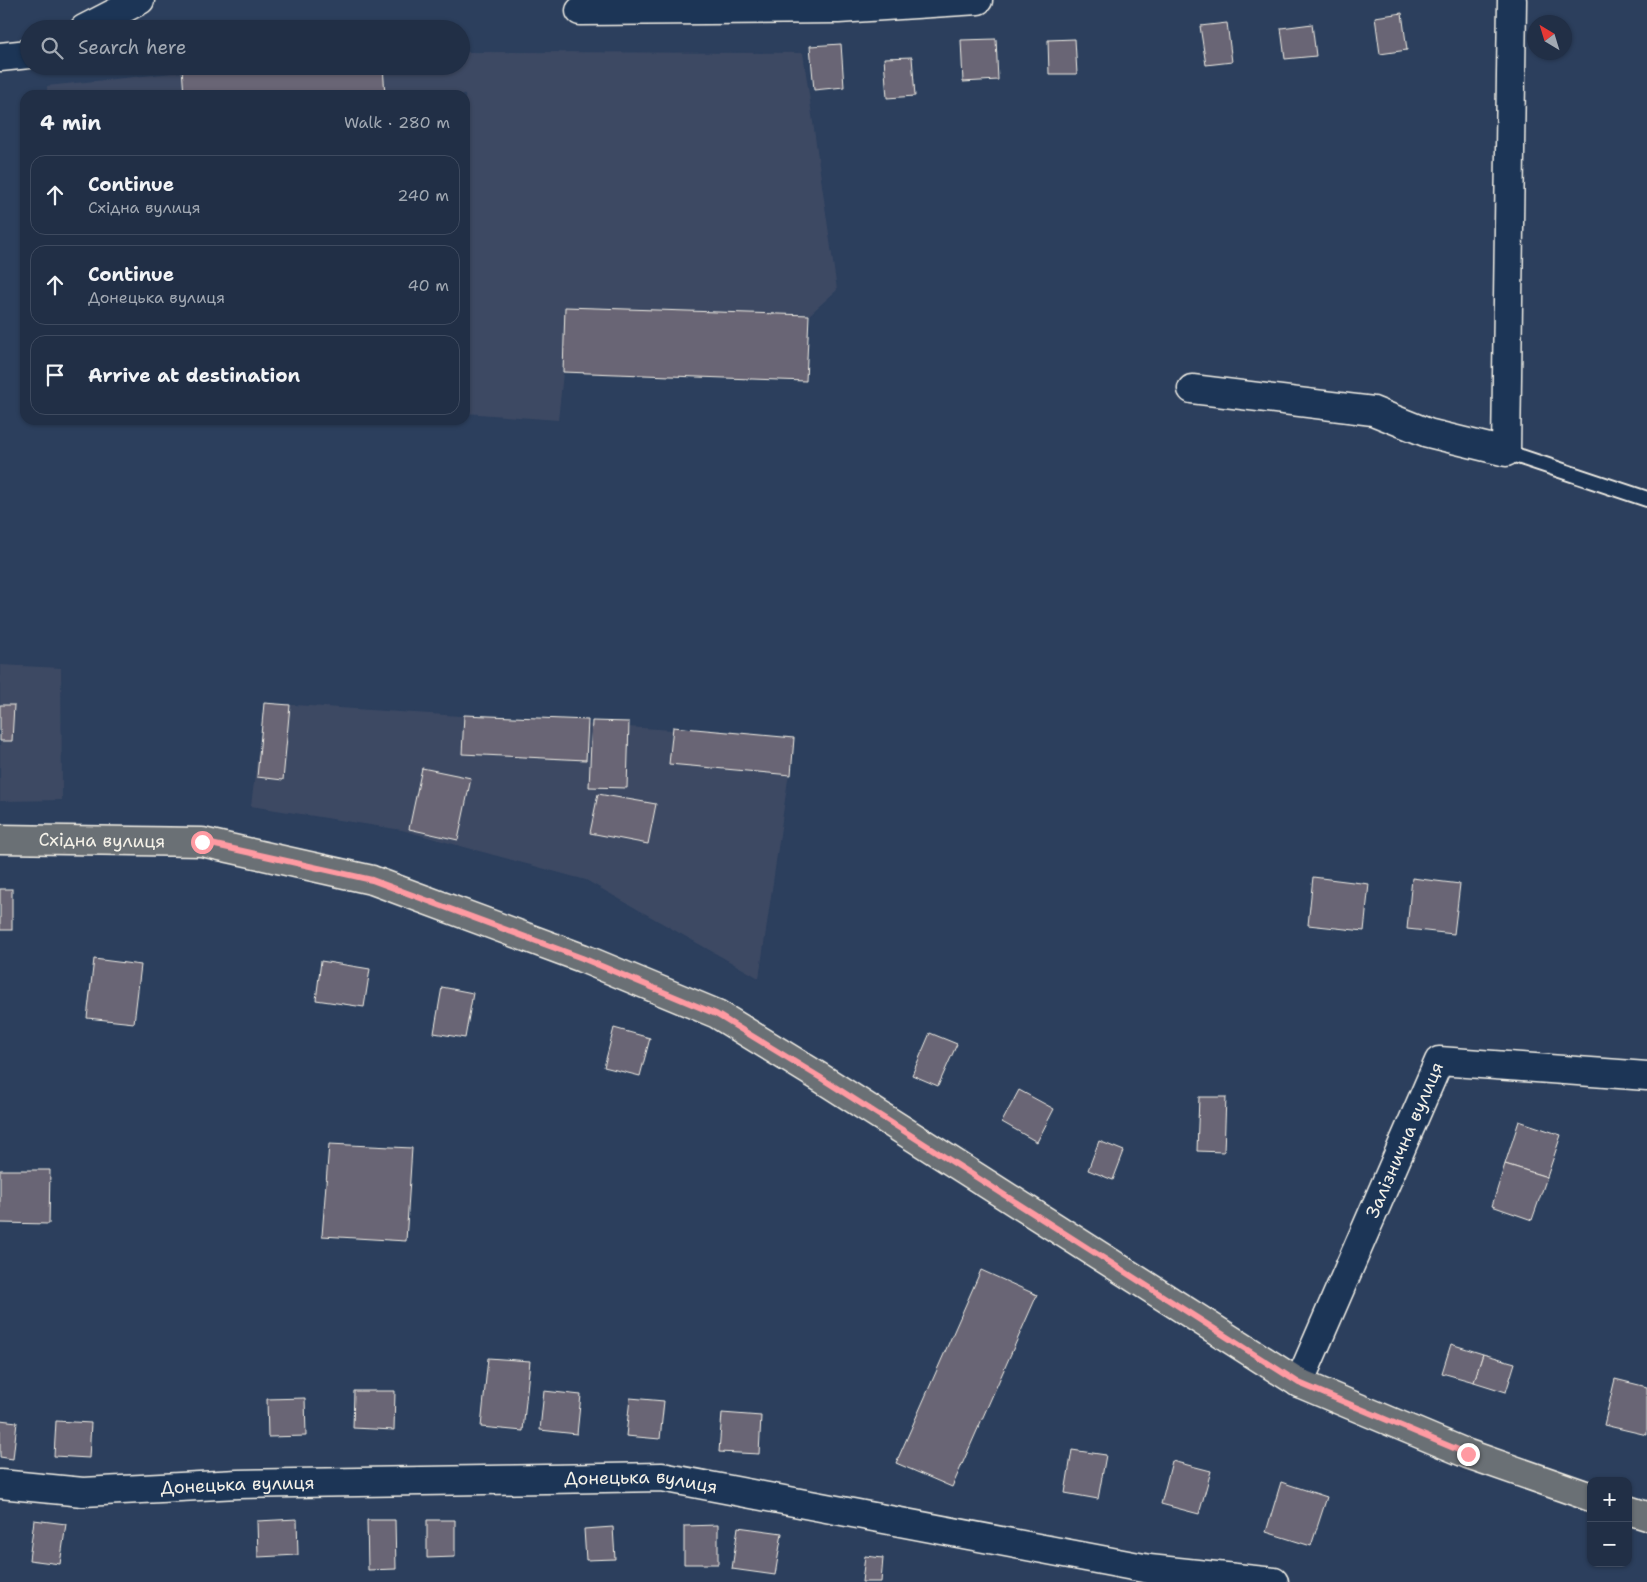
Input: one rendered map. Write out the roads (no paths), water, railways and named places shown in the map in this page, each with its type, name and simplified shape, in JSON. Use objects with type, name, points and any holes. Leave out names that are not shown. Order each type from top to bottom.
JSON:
[{"type":"main road","name":"Східна вулиця","points":[[0,839],[202,842],[372,880],[582,958],[716,1014],[821,1078],[1299,1383]]},
{"type":"main road","points":[[1299,1383],[1468,1454],[1587,1496]]},
{"type":"main road","points":[[1632,1511],[1647,1516]]},
{"type":"street","points":[[101,20],[140,0]]},
{"type":"street","points":[[580,11],[838,9],[978,0]]},
{"type":"street","points":[[1192,389],[1373,411],[1428,433],[1506,452],[1512,0]]},
{"type":"street","points":[[0,57],[20,55]]},
{"type":"street","name":"Залізнична вулиця","points":[[1299,1383],[1439,1062],[1647,1076]]},
{"type":"street","name":"Донецька вулиця","points":[[0,1484],[83,1492],[238,1484],[662,1477],[1149,1570],[1274,1582]]},
{"type":"lane","points":[[1506,452],[1647,499]]}]
